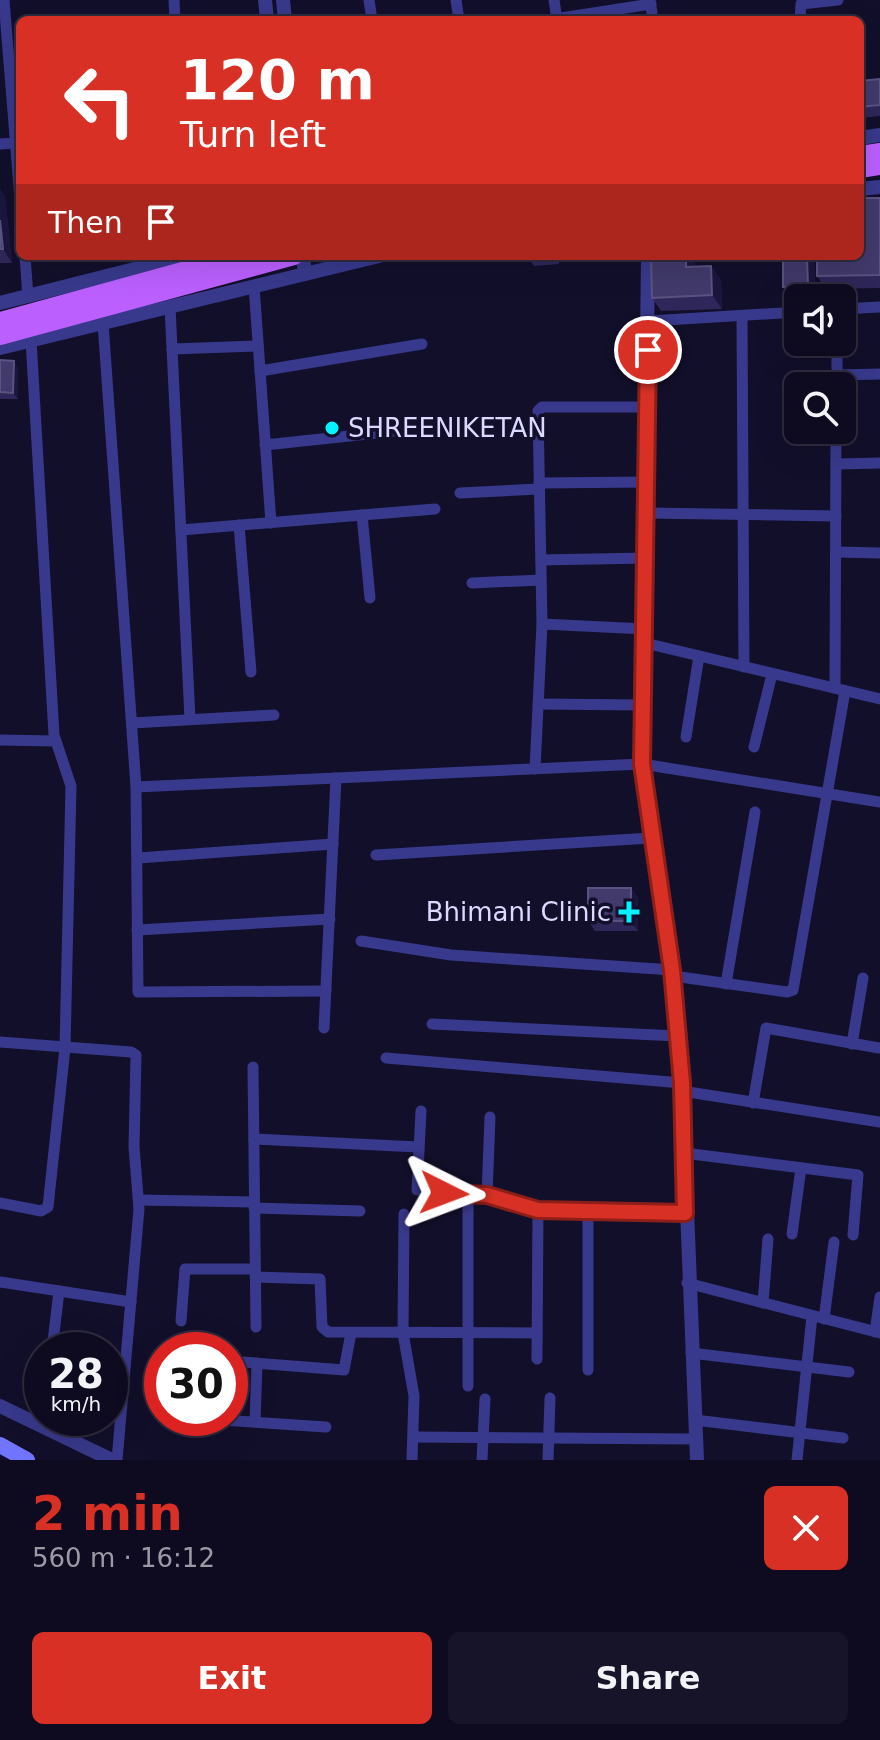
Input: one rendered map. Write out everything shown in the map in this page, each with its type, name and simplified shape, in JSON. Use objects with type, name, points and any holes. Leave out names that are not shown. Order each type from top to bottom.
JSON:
[{"type":"main road","points":[[0,321],[222,260]]},
{"type":"main road","points":[[0,336],[279,260]]},
{"type":"main road","points":[[0,1445],[27,1460]]},
{"type":"street","points":[[4,0],[5,79],[16,154]]},
{"type":"street","points":[[800,16],[801,4],[838,0]]},
{"type":"street","points":[[576,16],[651,2]]},
{"type":"street","points":[[0,144],[15,143]]},
{"type":"street","points":[[25,260],[28,297]]},
{"type":"street","points":[[0,303],[171,260]]},
{"type":"street","points":[[303,260],[305,274]]},
{"type":"street","points":[[0,348],[363,260]]},
{"type":"street","points":[[648,260],[642,764],[673,973],[682,1087],[687,1283],[697,1460]]},
{"type":"street","points":[[254,286],[271,523]]},
{"type":"street","points":[[170,307],[190,719]]},
{"type":"street","points":[[856,308],[880,307]]},
{"type":"street","points":[[649,321],[784,313]]},
{"type":"street","points":[[742,317],[744,667]]},
{"type":"street","points":[[103,323],[136,787],[138,993],[326,991]]},
{"type":"street","points":[[0,1203],[41,1211],[48,1207],[65,1048],[71,786],[56,741],[31,340]]},
{"type":"street","points":[[260,371],[422,344]]},
{"type":"street","points":[[172,349],[258,346]]},
{"type":"street","points":[[856,377],[880,374]]},
{"type":"street","points":[[535,769],[542,624],[537,414],[542,407],[648,407]]},
{"type":"street","points":[[265,445],[443,426]]},
{"type":"street","points":[[361,941],[451,955],[673,973],[726,984],[787,992],[793,990],[828,793],[840,689],[836,444]]},
{"type":"street","points":[[836,464],[880,463]]},
{"type":"street","points":[[460,493],[647,482]]},
{"type":"street","points":[[181,530],[435,509]]},
{"type":"street","points":[[647,513],[836,516]]},
{"type":"street","points":[[362,515],[370,598]]},
{"type":"street","points":[[239,525],[251,672]]},
{"type":"street","points":[[836,552],[880,553]]},
{"type":"street","points":[[541,560],[646,558]]},
{"type":"street","points":[[472,583],[541,580]]},
{"type":"street","points":[[542,624],[645,636],[699,656],[880,699]]},
{"type":"street","points":[[686,737],[699,656]]},
{"type":"street","points":[[754,747],[772,674]]},
{"type":"street","points":[[538,704],[643,705]]},
{"type":"street","points":[[132,723],[274,715]]},
{"type":"street","points":[[0,740],[56,741]]},
{"type":"street","points":[[136,787],[642,764],[880,802]]},
{"type":"street","points":[[324,1028],[336,778]]},
{"type":"street","points":[[726,984],[755,812]]},
{"type":"street","points":[[376,855],[651,838]]},
{"type":"street","points":[[138,858],[333,844]]},
{"type":"street","points":[[137,930],[330,919]]},
{"type":"street","points":[[852,1044],[863,978]]},
{"type":"street","points":[[432,1024],[677,1036]]},
{"type":"street","points":[[753,1103],[766,1028],[879,1048]]},
{"type":"street","points":[[0,1042],[136,1055],[134,1147],[139,1200],[114,1460],[68,1436]]},
{"type":"street","points":[[386,1058],[682,1087],[753,1103],[880,1122]]},
{"type":"street","points":[[253,1067],[256,1327]]},
{"type":"street","points":[[421,1111],[417,1190],[487,1195],[538,1210],[685,1213]]},
{"type":"street","points":[[487,1195],[490,1117]]},
{"type":"street","points":[[254,1139],[418,1147]]},
{"type":"street","points":[[684,1153],[860,1175],[853,1235]]},
{"type":"street","points":[[792,1234],[801,1168]]},
{"type":"street","points":[[468,1195],[468,1386]]},
{"type":"street","points":[[139,1200],[360,1211]]},
{"type":"street","points":[[537,1359],[538,1210]]},
{"type":"street","points":[[588,1212],[588,1370]]},
{"type":"street","points":[[404,1214],[403,1333],[414,1396],[412,1460]]},
{"type":"street","points":[[763,1303],[768,1239]]},
{"type":"street","points":[[797,1460],[809,1366],[834,1242]]},
{"type":"street","points":[[181,1321],[185,1269],[320,1279],[323,1330],[351,1333],[537,1333]]},
{"type":"street","points":[[0,1282],[131,1302]]},
{"type":"street","points":[[687,1283],[877,1333],[880,1297]]},
{"type":"street","points":[[54,1332],[59,1291]]},
{"type":"street","points":[[248,1362],[344,1370],[351,1333]]},
{"type":"street","points":[[691,1353],[849,1372]]},
{"type":"street","points":[[255,1422],[257,1363]]},
{"type":"street","points":[[548,1460],[550,1398]]},
{"type":"street","points":[[482,1460],[485,1399]]},
{"type":"street","points":[[0,1406],[24,1415]]},
{"type":"street","points":[[695,1420],[843,1438]]},
{"type":"street","points":[[248,1422],[326,1427]]},
{"type":"street","points":[[413,1437],[696,1439]]},
{"type":"building","points":[[880,79],[880,105],[864,107],[864,81]]},
{"type":"building","points":[[864,198],[880,198],[880,275],[817,276],[817,260],[864,260]]},
{"type":"building","points":[[0,220],[3,249],[0,249]]},
{"type":"building","points":[[651,260],[686,260],[686,267],[711,266],[712,295],[652,298]]},
{"type":"building","points":[[783,260],[807,260],[808,284],[784,284],[784,287]]},
{"type":"building","points":[[0,360],[14,361],[13,393],[0,392]]},
{"type":"building","points":[[588,888],[631,888],[631,921],[588,921]]},
{"type":"place","name":"SHREENIKETAN","points":[[332,428]]},
{"type":"place","name":"Bhimani Clinic","points":[[629,912]]},
{"type":"route","points":[[444,1193],[487,1195],[538,1210],[685,1213],[682,1083],[672,970],[642,764],[648,350]]}]
